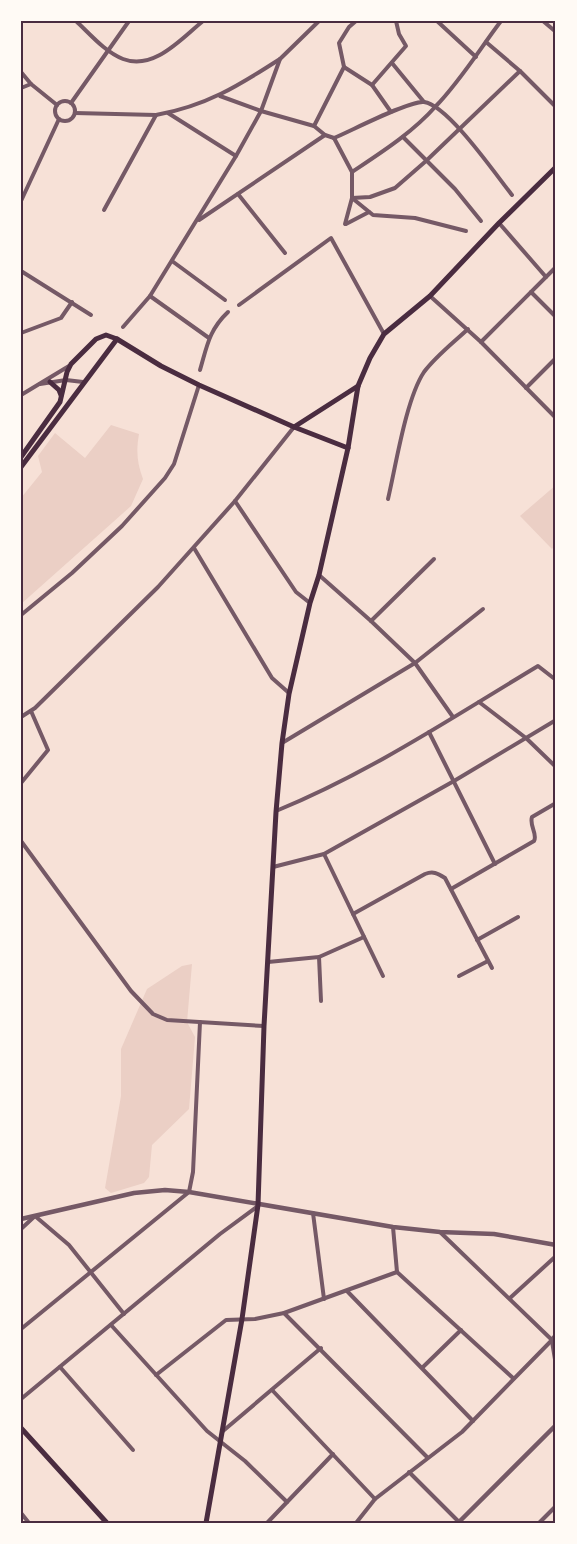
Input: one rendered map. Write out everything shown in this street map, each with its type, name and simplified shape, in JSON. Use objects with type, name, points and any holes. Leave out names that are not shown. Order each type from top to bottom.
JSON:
[{"type":"main road","points":[[206,1523],[242,1319],[258,1205],[264,1026],[282,743],[289,694],[348,448],[358,386],[370,357],[384,334],[430,296],[556,167]]},
{"type":"main road","points":[[21,457],[60,402],[71,364],[101,336],[110,335],[160,366],[199,385],[294,428],[348,448]]},
{"type":"main road","points":[[21,467],[117,339]]},
{"type":"main road","points":[[50,382],[59,390],[61,396]]},
{"type":"main road","points":[[294,428],[358,386]]},
{"type":"main road","points":[[21,1428],[106,1522]]},
{"type":"street","points":[[76,21],[108,50],[124,59],[136,61],[161,55],[203,21]]},
{"type":"street","points":[[71,103],[129,21]]},
{"type":"street","points":[[75,113],[156,115],[208,101],[280,59],[319,21]]},
{"type":"street","points":[[314,126],[344,67],[339,43],[349,27],[356,21]]},
{"type":"street","points":[[372,85],[406,46],[399,34],[396,21]]},
{"type":"street","points":[[437,21],[476,57]]},
{"type":"street","points":[[352,172],[403,137],[436,107],[501,21]]},
{"type":"street","points":[[543,21],[556,32]]},
{"type":"street","points":[[486,42],[520,71],[556,107]]},
{"type":"street","points":[[123,327],[150,296],[236,156],[261,111],[280,59]]},
{"type":"street","points":[[392,63],[424,102],[436,107],[459,128],[512,195]]},
{"type":"street","points":[[344,67],[372,85],[391,112]]},
{"type":"street","points":[[352,198],[370,197],[395,188],[520,71]]},
{"type":"street","points":[[21,72],[31,84],[57,105]]},
{"type":"street","points":[[21,88],[31,84]]},
{"type":"street","points":[[219,96],[314,126],[325,135],[334,138],[405,106],[424,102]]},
{"type":"street","points":[[71,103],[63,101],[57,105],[56,114],[60,119],[69,120],[75,113]]},
{"type":"street","points":[[71,103],[75,113]]},
{"type":"street","points":[[168,112],[236,156]]},
{"type":"street","points":[[104,210],[156,115]]},
{"type":"street","points":[[21,201],[60,119]]},
{"type":"street","points":[[197,221],[325,135]]},
{"type":"street","points":[[403,137],[455,189],[482,221]]},
{"type":"street","points":[[334,138],[352,172],[352,198],[345,224],[369,212]]},
{"type":"street","points":[[238,194],[285,252]]},
{"type":"street","points":[[352,198],[373,215],[415,218],[466,231]]},
{"type":"street","points":[[499,223],[546,277]]},
{"type":"street","points":[[239,305],[331,238],[384,334]]},
{"type":"street","points":[[172,261],[225,300]]},
{"type":"street","points":[[481,342],[556,267]]},
{"type":"street","points":[[21,272],[91,315]]},
{"type":"street","points":[[531,292],[556,317]]},
{"type":"street","points":[[150,296],[209,338]]},
{"type":"street","points":[[430,296],[468,329],[556,418]]},
{"type":"street","points":[[21,333],[61,318],[72,302]]},
{"type":"street","points":[[200,370],[209,338],[218,322],[228,312]]},
{"type":"street","points":[[388,499],[409,408],[418,383],[436,359],[468,329]]},
{"type":"street","points":[[526,388],[556,358]]},
{"type":"street","points":[[21,395],[71,364]]},
{"type":"street","points":[[36,384],[66,380],[83,382]]},
{"type":"street","points":[[21,615],[72,573],[122,526],[165,478],[174,464],[199,385]]},
{"type":"street","points":[[21,717],[31,711],[109,637],[194,548],[294,428]]},
{"type":"street","points":[[235,501],[296,592],[310,603]]},
{"type":"street","points":[[194,548],[272,678],[289,694]]},
{"type":"street","points":[[371,621],[435,560]]},
{"type":"street","points":[[319,575],[415,663],[453,717]]},
{"type":"street","points":[[282,743],[415,663],[483,609]]},
{"type":"street","points":[[276,812],[322,792],[429,732],[538,666],[556,680]]},
{"type":"street","points":[[479,701],[525,738],[556,767]]},
{"type":"street","points":[[21,783],[48,750],[31,711]]},
{"type":"street","points":[[273,867],[324,854],[454,781],[556,720]]},
{"type":"street","points":[[429,732],[495,864]]},
{"type":"street","points":[[451,889],[534,841],[536,837],[530,821],[532,817],[556,803]]},
{"type":"street","points":[[21,841],[131,991],[153,1014],[168,1020],[264,1026]]},
{"type":"street","points":[[324,854],[383,976]]},
{"type":"street","points":[[353,914],[432,872],[445,878],[492,968]]},
{"type":"street","points":[[477,940],[518,917]]},
{"type":"street","points":[[268,962],[319,957],[364,936]]},
{"type":"street","points":[[319,957],[321,1001]]},
{"type":"street","points":[[459,976],[488,961]]},
{"type":"street","points":[[21,1329],[189,1192],[193,1172],[200,1022]]},
{"type":"street","points":[[21,1219],[134,1193],[165,1190],[189,1192],[393,1227],[494,1234],[556,1245]]},
{"type":"street","points":[[21,1398],[258,1205]]},
{"type":"street","points":[[313,1213],[324,1299]]},
{"type":"street","points":[[21,1229],[35,1216]]},
{"type":"street","points":[[35,1216],[69,1245],[124,1314]]},
{"type":"street","points":[[393,1227],[397,1272],[513,1378]]},
{"type":"street","points":[[440,1232],[552,1340],[556,1364]]},
{"type":"street","points":[[510,1299],[556,1256]]},
{"type":"street","points":[[156,1375],[226,1320],[255,1319],[284,1312],[397,1272]]},
{"type":"street","points":[[347,1291],[473,1421]]},
{"type":"street","points":[[284,1312],[427,1457]]},
{"type":"street","points":[[111,1325],[207,1431],[245,1461],[287,1502]]},
{"type":"street","points":[[423,1367],[461,1330]]},
{"type":"street","points":[[356,1523],[375,1499],[473,1421],[556,1335]]},
{"type":"street","points":[[222,1432],[321,1348]]},
{"type":"street","points":[[60,1367],[133,1450]]},
{"type":"street","points":[[272,1390],[375,1499]]},
{"type":"street","points":[[409,1472],[458,1522],[556,1425]]},
{"type":"street","points":[[267,1523],[333,1454]]},
{"type":"street","points":[[539,1523],[556,1506]]},
{"type":"street","points":[[21,1513],[29,1523]]},
{"type":"street","points":[[21,1522],[26,1519]]},
{"type":"shaded area","points":[[111,425],[139,434],[138,457],[143,479],[131,506],[21,604],[21,498],[42,472],[38,456],[55,433],[85,458]]},
{"type":"shaded area","points":[[556,485],[556,544],[552,549],[520,516]]},
{"type":"shaded area","points":[[192,964],[187,1022],[195,1037],[189,1109],[152,1145],[149,1177],[144,1183],[111,1193],[105,1188],[121,1096],[121,1049],[147,989],[182,966]]}]
